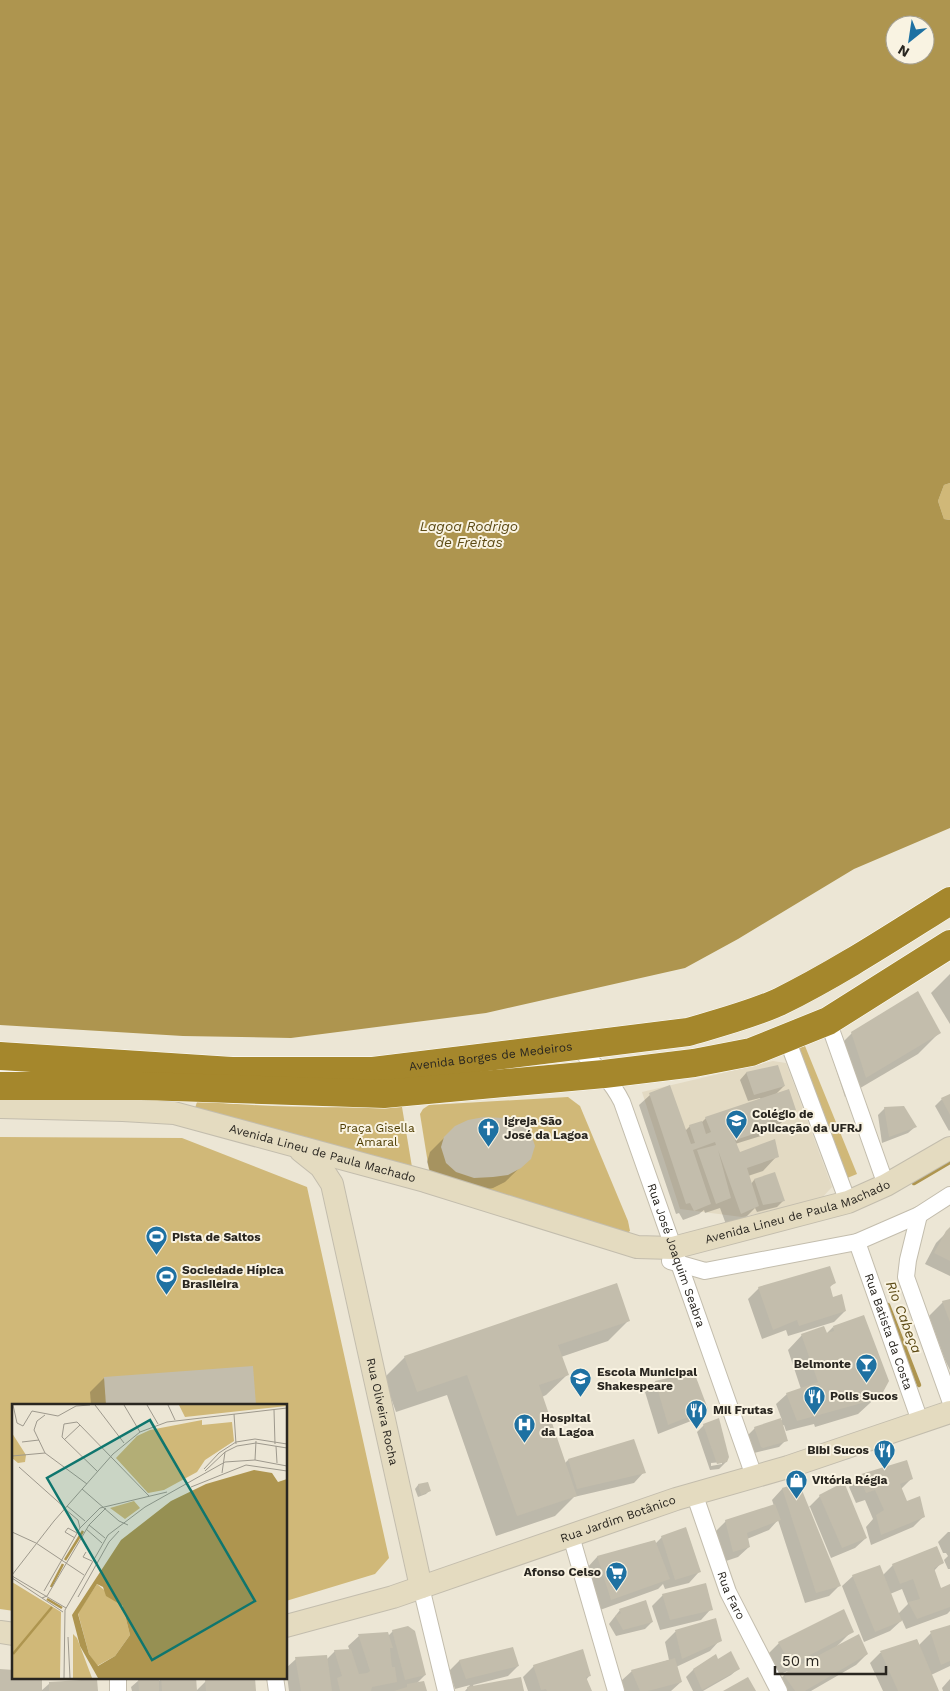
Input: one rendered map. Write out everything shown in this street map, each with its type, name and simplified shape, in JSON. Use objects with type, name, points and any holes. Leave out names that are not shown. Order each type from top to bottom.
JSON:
[{"type":"highway","name":"Avenida Borges de Medeiros","points":[[0,1056],[232,1071],[373,1071],[688,1032],[729,1020],[778,1002],[850,963],[950,901]]},
{"type":"highway","name":"Avenida Borges de Medeiros","points":[[0,1086],[142,1086],[384,1094],[604,1074],[694,1063],[751,1052],[828,1021],[950,944]]},
{"type":"highway","points":[[787,1039],[787,1026],[789,1023],[832,991],[850,963]]},
{"type":"street","points":[[828,1021],[886,1184]]},
{"type":"street","points":[[787,1039],[848,1202]]},
{"type":"street","name":"Rua José Joaquim Seabra","points":[[577,1046],[604,1074],[622,1102],[754,1476]]},
{"type":"street","name":"Avenida Lineu de Paula Machado","points":[[0,1107],[174,1113],[424,1181],[637,1247],[676,1256],[705,1271],[857,1242],[919,1215],[950,1196]]},
{"type":"street","name":"Rua Oliveira Rocha","points":[[294,1146],[313,1159],[321,1167],[332,1184],[421,1587],[446,1691]]},
{"type":"street","name":"Avenida Lineu de Paula Machado","points":[[676,1256],[848,1202],[886,1184],[950,1148]]},
{"type":"street","points":[[332,1184],[352,1176],[380,1170]]},
{"type":"street","points":[[919,1215],[908,1260],[906,1277],[949,1413]]},
{"type":"street","name":"Rua Batista da Costa","points":[[857,1242],[920,1421]]},
{"type":"street","name":"Rua Jardim Botânico","points":[[288,1625],[362,1606],[694,1494],[788,1466],[949,1413]]},
{"type":"street","name":"Rua Faro","points":[[694,1494],[728,1592],[779,1691]]},
{"type":"street","points":[[571,1536],[616,1691]]},
{"type":"street","points":[[118,1678],[118,1691]]},
{"type":"street","points":[[275,1678],[277,1691]]},
{"type":"shaded area","name":"Colégio de Aplicação da UFRJ","points":[[773,1061],[786,1063],[832,1187],[820,1200],[742,1217],[680,1209],[642,1092]]},
{"type":"green space","points":[[950,483],[950,520],[944,519],[938,501],[944,485]]},
{"type":"green space","points":[[805,1046],[857,1174],[840,1181],[791,1049]]},
{"type":"green space","points":[[568,1097],[580,1106],[628,1221],[630,1231],[624,1235],[430,1176],[420,1114],[429,1105]]},
{"type":"green space","name":"Praça Gisella Amaral","points":[[197,1102],[296,1107],[399,1106],[402,1107],[412,1167],[195,1108]]},
{"type":"green space","name":"Sociedade Hípica Brasileira","points":[[0,1137],[182,1138],[307,1187],[389,1558],[375,1574],[288,1600],[288,1404],[12,1404],[12,1611],[0,1609]]},
{"type":"water","name":"Lagoa Rodrigo de Freitas","points":[[0,0],[950,0],[950,483],[944,485],[938,501],[944,519],[950,520],[950,828],[854,869],[738,939],[685,968],[486,1013],[291,1038],[183,1036],[0,1025]]},
{"type":"building","points":[[918,991],[941,1033],[866,1078],[851,1032]]},
{"type":"building","points":[[778,1065],[785,1086],[754,1095],[746,1072]]},
{"type":"building","points":[[670,1085],[691,1144],[695,1143],[689,1125],[702,1121],[706,1134],[711,1132],[705,1117],[789,1089],[796,1110],[769,1118],[773,1128],[735,1140],[740,1152],[775,1139],[779,1157],[747,1168],[759,1206],[741,1214],[718,1150],[731,1198],[716,1204],[697,1150],[716,1145],[715,1142],[693,1150],[711,1204],[694,1211],[690,1203],[686,1204],[649,1093]]},
{"type":"building","points":[[950,1094],[950,1115],[941,1098]]},
{"type":"building","points":[[904,1106],[917,1127],[889,1137],[884,1107]]},
{"type":"building","name":"Igreja São José da Lagoa","points":[[484,1117],[504,1118],[522,1124],[530,1131],[535,1146],[531,1159],[521,1168],[508,1175],[474,1178],[456,1172],[446,1163],[441,1147],[444,1137],[455,1126],[468,1120]]},
{"type":"building","points":[[775,1172],[785,1201],[763,1205],[754,1179]]},
{"type":"building","points":[[950,1227],[950,1261],[934,1253]]},
{"type":"building","points":[[830,1266],[836,1283],[830,1286],[833,1297],[842,1294],[846,1311],[799,1326],[797,1320],[773,1330],[758,1287]]},
{"type":"building","name":"Hospital da Lagoa","points":[[617,1283],[630,1321],[558,1345],[569,1375],[539,1385],[577,1496],[517,1516],[467,1375],[417,1392],[404,1356]]},
{"type":"building","points":[[950,1299],[950,1322],[942,1301]]},
{"type":"building","points":[[864,1315],[889,1381],[882,1394],[874,1394],[873,1400],[797,1421],[786,1393],[818,1382],[801,1334],[824,1326],[827,1333],[834,1331],[833,1326]]},
{"type":"building","points":[[253,1366],[256,1404],[106,1404],[104,1377]]},
{"type":"building","points":[[694,1372],[708,1409],[668,1425],[655,1381]]},
{"type":"building","points":[[719,1418],[729,1457],[727,1462],[717,1464],[703,1424]]},
{"type":"building","points":[[781,1418],[788,1441],[761,1447],[754,1427]]},
{"type":"building","points":[[634,1439],[646,1473],[577,1489],[568,1459]]},
{"type":"building","points":[[907,1460],[913,1479],[900,1484],[907,1501],[920,1496],[925,1517],[881,1535],[876,1515],[884,1510],[875,1490],[866,1493],[858,1475]]},
{"type":"building","points":[[428,1482],[431,1491],[421,1495],[418,1484]]},
{"type":"building","points":[[844,1482],[867,1538],[842,1548],[819,1495]]},
{"type":"building","points":[[799,1483],[841,1586],[816,1593],[782,1488]]},
{"type":"building","points":[[775,1504],[781,1520],[747,1533],[750,1547],[733,1552],[725,1520]]},
{"type":"building","points":[[686,1527],[701,1572],[675,1580],[661,1536]]},
{"type":"building","points":[[655,1540],[670,1579],[611,1600],[597,1556]]},
{"type":"building","points":[[937,1546],[944,1563],[934,1568],[941,1588],[950,1584],[950,1607],[917,1619],[908,1602],[920,1599],[913,1579],[900,1584],[892,1564]]},
{"type":"building","points":[[880,1565],[902,1621],[875,1632],[852,1575]]},
{"type":"building","points":[[706,1583],[713,1610],[670,1620],[662,1594]]},
{"type":"building","points":[[646,1600],[653,1622],[623,1630],[615,1616],[621,1613],[619,1609]]},
{"type":"building","points":[[844,1609],[854,1632],[791,1665],[778,1642]]},
{"type":"building","points":[[716,1618],[722,1641],[682,1659],[675,1630]]},
{"type":"building","points":[[950,1625],[950,1661],[941,1665],[930,1631]]},
{"type":"building","points":[[408,1626],[415,1631],[426,1675],[405,1680],[392,1630]]},
{"type":"building","points":[[388,1632],[393,1648],[390,1648],[392,1667],[395,1667],[397,1682],[372,1687],[371,1691],[340,1691],[337,1678],[342,1676],[334,1650],[351,1649],[359,1674],[367,1673],[370,1671],[358,1634]]},
{"type":"building","points":[[859,1634],[868,1654],[805,1691],[795,1691],[783,1674]]},
{"type":"building","points":[[917,1639],[939,1691],[898,1691],[880,1651]]},
{"type":"building","points":[[513,1647],[519,1666],[466,1679],[459,1660]]},
{"type":"building","points":[[583,1649],[591,1676],[586,1677],[592,1691],[541,1690],[533,1665]]},
{"type":"building","points":[[731,1651],[740,1669],[702,1690],[693,1669],[716,1654],[718,1659]]},
{"type":"building","points":[[327,1655],[332,1691],[301,1691],[295,1657]]},
{"type":"building","points":[[675,1658],[682,1682],[648,1691],[640,1691],[631,1670]]},
{"type":"building","points":[[0,1669],[12,1670],[12,1678],[42,1678],[42,1691],[0,1691]]},
{"type":"building","points":[[521,1677],[524,1691],[468,1691],[467,1687]]},
{"type":"building","points":[[748,1677],[756,1691],[723,1691]]},
{"type":"building","points":[[161,1678],[196,1678],[197,1691],[162,1691]]},
{"type":"building","points":[[255,1678],[256,1691],[206,1691],[205,1679]]},
{"type":"building","points":[[97,1679],[98,1691],[49,1691],[49,1682]]},
{"type":"building","points":[[138,1679],[159,1679],[159,1691],[139,1691]]},
{"type":"building","points":[[424,1681],[427,1691],[394,1691],[407,1687],[407,1684]]},
{"type":"waterway","points":[[914,1183],[950,1162]]},
{"type":"waterway","name":"Rio Cabeça","points":[[888,1305],[919,1385]]},
{"type":"place","name":"Colégio de Aplicação da UFRJ","points":[[736,1140]]},
{"type":"place","name":"Igreja São José da Lagoa","points":[[488,1147]]},
{"type":"place","name":"Pista de Saltos","points":[[156,1256]]},
{"type":"place","name":"Sociedade Hípica Brasileira","points":[[166,1296]]},
{"type":"place","name":"Belmonte","points":[[867,1383]]},
{"type":"place","name":"Escola Municipal Shakespeare","points":[[581,1398]]},
{"type":"place","name":"Polis Sucos","points":[[814,1415]]},
{"type":"place","name":"Mil Frutas","points":[[697,1429]]},
{"type":"place","name":"Hospital da Lagoa","points":[[525,1444]]},
{"type":"place","name":"Bibi Sucos","points":[[885,1469]]},
{"type":"place","name":"Vitória Régia","points":[[796,1499]]},
{"type":"place","name":"Afonso Celso","points":[[617,1591]]}]
